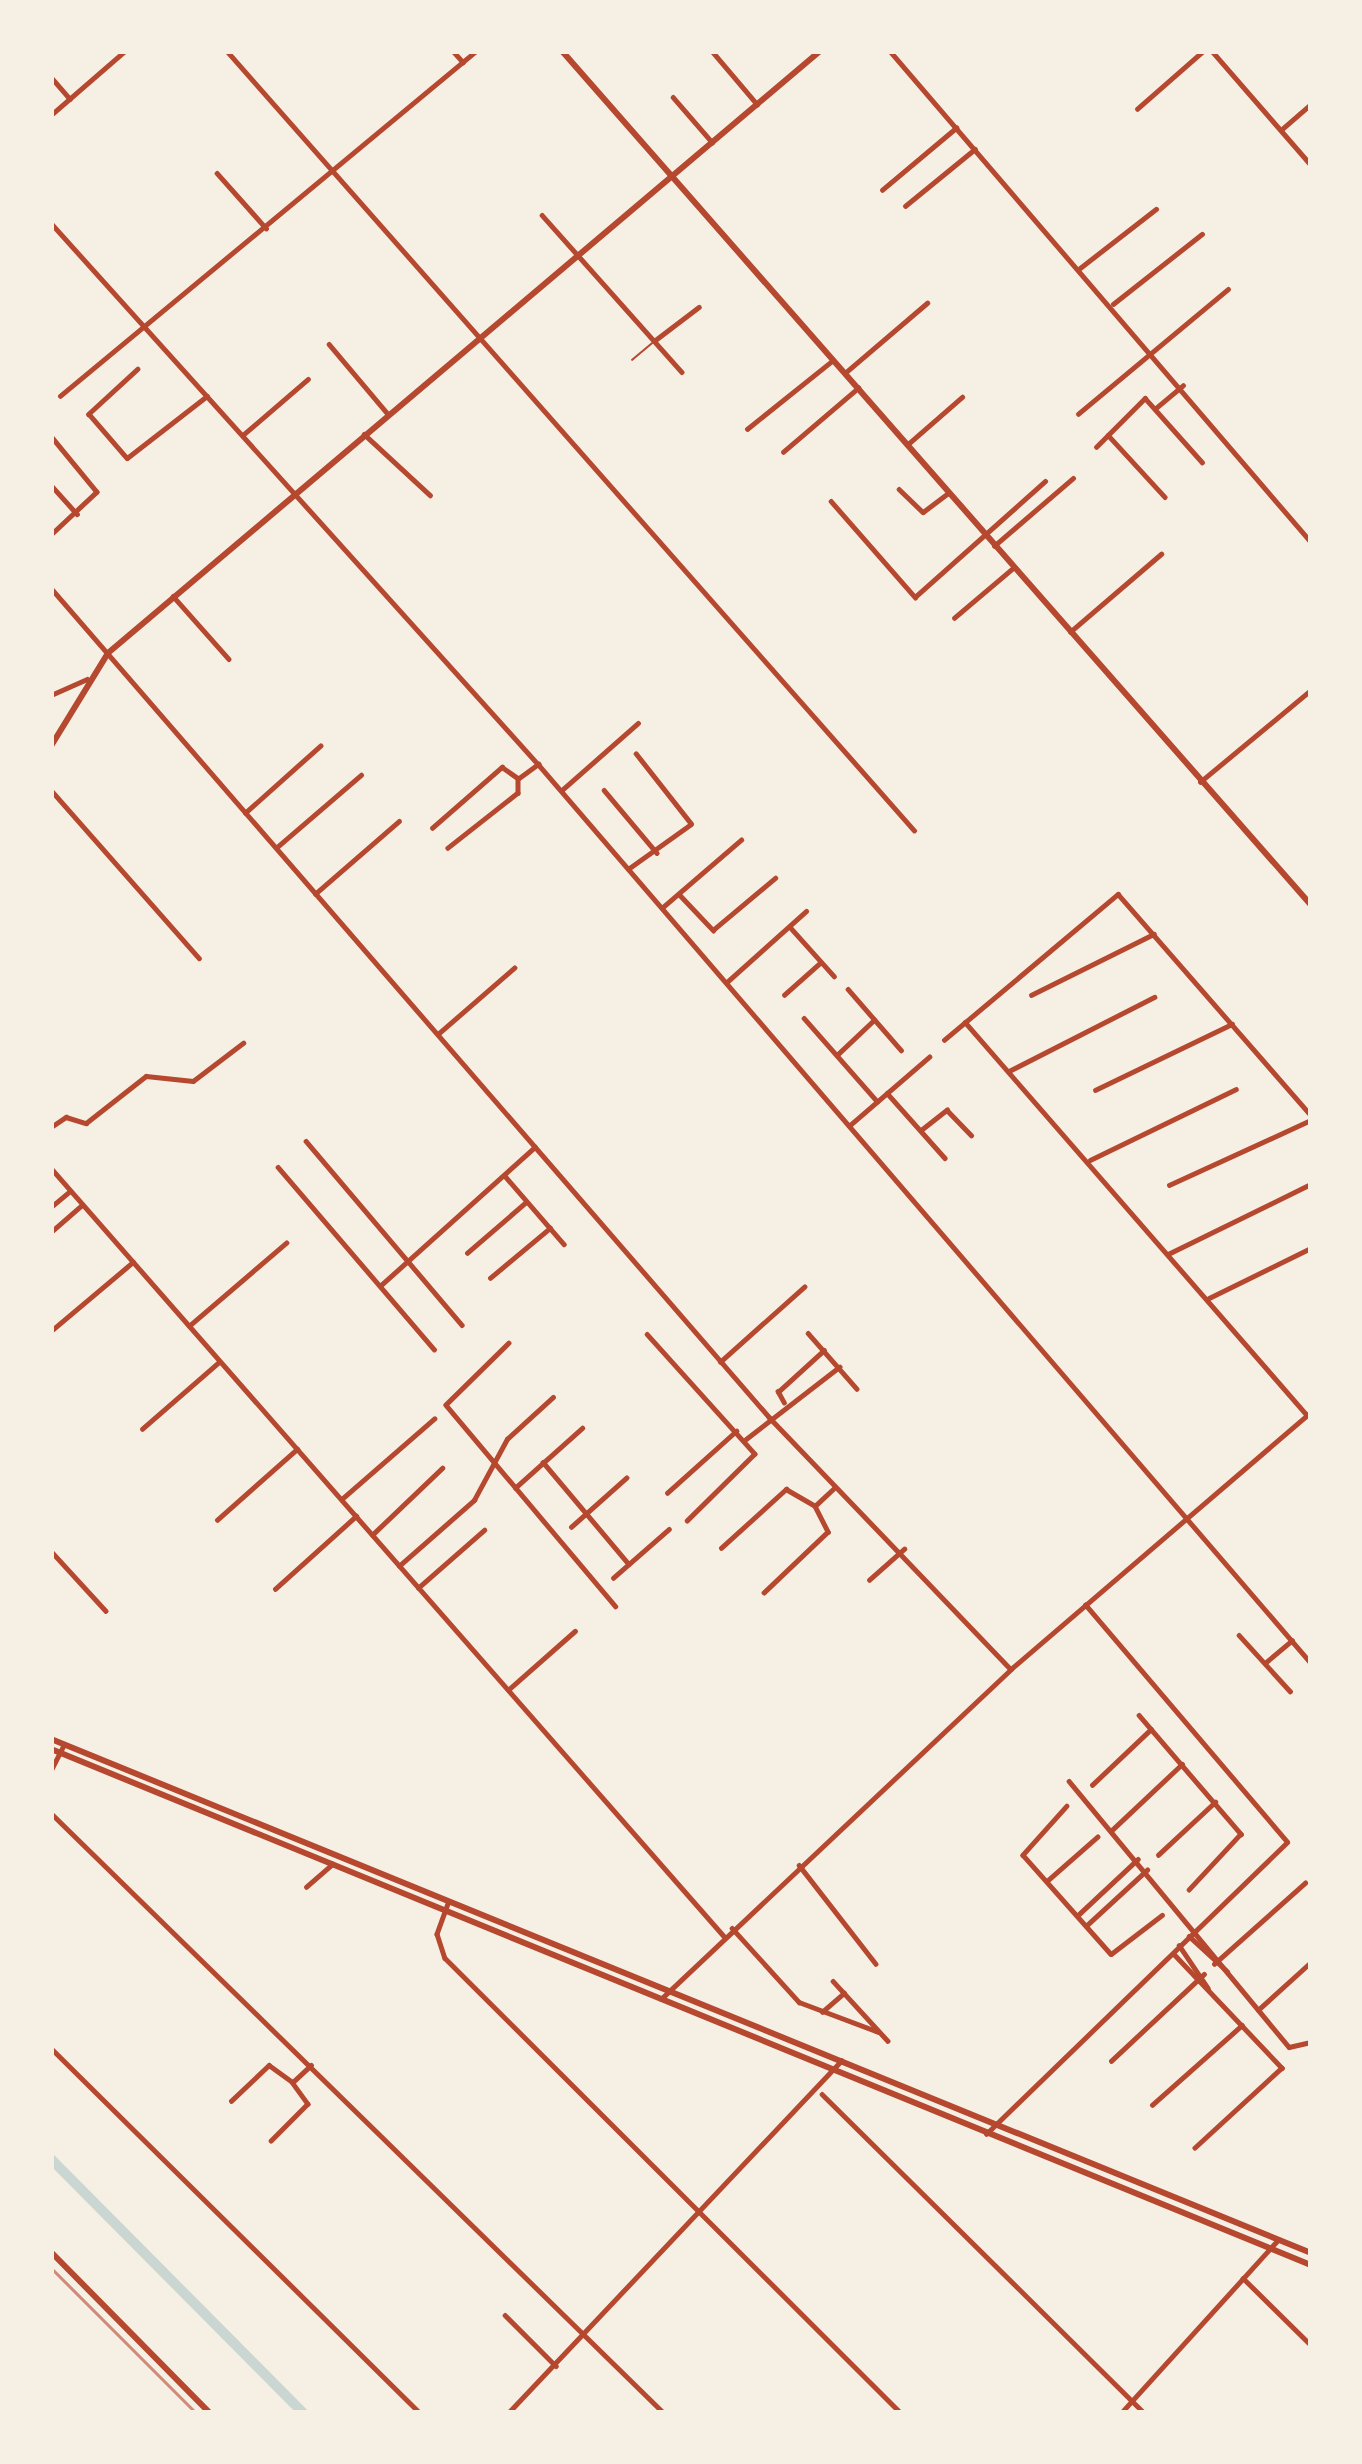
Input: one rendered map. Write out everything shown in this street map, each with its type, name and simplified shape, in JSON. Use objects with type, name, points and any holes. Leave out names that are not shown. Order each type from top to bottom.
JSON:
[{"type":"main road","points":[[562,51],[1311,905]]},
{"type":"main road","points":[[51,746],[87,679],[107,653],[820,51]]},
{"type":"main road","points":[[51,1739],[62,1749],[332,1864],[1311,2265]]},
{"type":"main road","points":[[51,1749],[62,1749],[449,1901],[1311,2253]]},
{"type":"main road","points":[[51,2252],[210,2413]]},
{"type":"street","points":[[51,115],[125,51]]},
{"type":"street","points":[[227,51],[914,830]]},
{"type":"street","points":[[453,51],[463,62]]},
{"type":"street","points":[[60,396],[143,324],[334,175],[476,51]]},
{"type":"street","points":[[712,51],[758,104]]},
{"type":"street","points":[[890,51],[1155,350],[1311,542]]},
{"type":"street","points":[[1137,109],[1203,51]]},
{"type":"street","points":[[1212,51],[1311,165]]},
{"type":"street","points":[[51,77],[70,99]]},
{"type":"street","points":[[673,97],[712,142]]},
{"type":"street","points":[[1281,130],[1311,104]]},
{"type":"street","points":[[882,190],[956,128]]},
{"type":"street","points":[[904,206],[975,149]]},
{"type":"street","points":[[218,173],[266,228]]},
{"type":"street","points":[[1080,268],[1156,209]]},
{"type":"street","points":[[542,214],[682,372]]},
{"type":"street","points":[[51,223],[538,764],[1311,1663]]},
{"type":"street","points":[[1113,304],[1202,234]]},
{"type":"street","points":[[1078,415],[1228,289]]},
{"type":"street","points":[[845,374],[926,303]]},
{"type":"street","points":[[654,341],[699,307]]},
{"type":"street","points":[[328,344],[388,414]]},
{"type":"street","points":[[747,430],[833,360]]},
{"type":"street","points":[[138,370],[89,414],[125,457],[206,396]]},
{"type":"street","points":[[243,434],[308,379]]},
{"type":"street","points":[[1156,408],[1183,385]]},
{"type":"street","points":[[783,452],[858,388]]},
{"type":"street","points":[[907,446],[962,398]]},
{"type":"street","points":[[1096,447],[1140,400],[1156,408],[1202,462]]},
{"type":"street","points":[[364,434],[430,495]]},
{"type":"street","points":[[1108,435],[1165,497]]},
{"type":"street","points":[[51,436],[96,488],[77,514],[51,535]]},
{"type":"street","points":[[994,546],[1072,478]]},
{"type":"street","points":[[831,501],[914,597],[1045,481]]},
{"type":"street","points":[[51,485],[77,514]]},
{"type":"street","points":[[899,489],[923,512],[948,493]]},
{"type":"street","points":[[1070,632],[1161,554]]},
{"type":"street","points":[[954,618],[1013,568]]},
{"type":"street","points":[[51,588],[720,1362],[834,1488],[904,1549],[1011,1669]]},
{"type":"street","points":[[173,596],[229,659]]},
{"type":"street","points":[[51,695],[87,679]]},
{"type":"street","points":[[1200,782],[1311,690]]},
{"type":"street","points":[[561,791],[638,723]]},
{"type":"street","points":[[244,813],[320,746]]},
{"type":"street","points":[[628,869],[657,853],[691,820],[636,754]]},
{"type":"street","points":[[518,778],[538,764]]},
{"type":"street","points":[[432,828],[502,767],[518,778]]},
{"type":"street","points":[[276,848],[361,775]]},
{"type":"street","points":[[448,848],[518,793],[518,778]]},
{"type":"street","points":[[51,790],[199,958]]},
{"type":"street","points":[[604,790],[657,853]]},
{"type":"street","points":[[315,894],[399,821]]},
{"type":"street","points":[[663,908],[741,840]]},
{"type":"street","points":[[679,895],[713,930],[775,878]]},
{"type":"street","points":[[944,1040],[1118,894],[1311,1118],[1169,1185]]},
{"type":"street","points":[[727,982],[806,911]]},
{"type":"street","points":[[789,926],[834,976]]},
{"type":"street","points":[[1031,994],[1154,934]]},
{"type":"street","points":[[784,995],[820,963]]},
{"type":"street","points":[[438,1034],[514,968]]},
{"type":"street","points":[[848,989],[902,1050]]},
{"type":"street","points":[[1010,1071],[1154,997]]},
{"type":"street","points":[[804,1018],[878,1101]]},
{"type":"street","points":[[837,1055],[874,1020]]},
{"type":"street","points":[[662,1999],[664,1988],[1011,1669],[1309,1413],[965,1022]]},
{"type":"street","points":[[1095,1090],[1232,1024]]},
{"type":"street","points":[[51,1127],[66,1117],[86,1124],[146,1076],[193,1081],[243,1043]]},
{"type":"street","points":[[849,1126],[929,1058]]},
{"type":"street","points":[[1088,1161],[1236,1089]]},
{"type":"street","points":[[886,1093],[945,1158]]},
{"type":"street","points":[[921,1130],[946,1110],[971,1135]]},
{"type":"street","points":[[306,1141],[462,1324]]},
{"type":"street","points":[[380,1286],[535,1147]]},
{"type":"street","points":[[278,1167],[434,1349]]},
{"type":"street","points":[[51,1168],[723,1935]]},
{"type":"street","points":[[503,1174],[564,1244]]},
{"type":"street","points":[[1168,1254],[1311,1184]]},
{"type":"street","points":[[51,1208],[70,1191]]},
{"type":"street","points":[[467,1253],[527,1201]]},
{"type":"street","points":[[51,1232],[82,1205]]},
{"type":"street","points":[[490,1279],[551,1227]]},
{"type":"street","points":[[189,1326],[286,1243]]},
{"type":"street","points":[[1207,1299],[1311,1248]]},
{"type":"street","points":[[51,1331],[133,1262]]},
{"type":"street","points":[[720,1362],[804,1287]]},
{"type":"street","points":[[808,1333],[857,1389]]},
{"type":"street","points":[[647,1334],[736,1430],[754,1459],[686,1521]]},
{"type":"street","points":[[509,1342],[446,1405],[615,1606]]},
{"type":"street","points":[[824,1351],[778,1392],[784,1403],[796,1407],[839,1367]]},
{"type":"street","points":[[142,1429],[220,1361]]},
{"type":"street","points":[[399,1566],[474,1500],[495,1464],[553,1397]]},
{"type":"street","points":[[744,1440],[784,1403]]},
{"type":"street","points":[[341,1500],[434,1419]]},
{"type":"street","points":[[515,1488],[582,1427]]},
{"type":"street","points":[[667,1493],[736,1430]]},
{"type":"street","points":[[218,1520],[297,1449]]},
{"type":"street","points":[[543,1462],[629,1564]]},
{"type":"street","points":[[372,1535],[442,1468]]},
{"type":"street","points":[[571,1527],[626,1478]]},
{"type":"street","points":[[815,1506],[834,1488]]},
{"type":"street","points":[[721,1548],[786,1489],[815,1506],[828,1532],[764,1593]]},
{"type":"street","points":[[275,1589],[356,1516]]},
{"type":"street","points":[[418,1588],[484,1529]]},
{"type":"street","points":[[613,1578],[668,1529]]},
{"type":"street","points":[[869,1580],[904,1549]]},
{"type":"street","points":[[51,1551],[106,1612]]},
{"type":"street","points":[[986,2134],[992,2123],[1287,1842],[1085,1605]]},
{"type":"street","points":[[508,1690],[575,1631]]},
{"type":"street","points":[[1239,1635],[1290,1691]]},
{"type":"street","points":[[1265,1664],[1292,1640]]},
{"type":"street","points":[[1139,1715],[1215,1802],[1241,1841],[1189,1890]]},
{"type":"street","points":[[1091,1785],[1151,1729]]},
{"type":"street","points":[[51,1770],[62,1749]]},
{"type":"street","points":[[1112,1830],[1182,1764]]},
{"type":"street","points":[[1069,1781],[1198,1928],[1292,2050],[1311,2042]]},
{"type":"street","points":[[1158,1855],[1215,1802]]},
{"type":"street","points":[[1067,1806],[1022,1850],[1046,1882],[1117,1955],[1162,1915]]},
{"type":"street","points":[[51,1813],[664,2413]]},
{"type":"street","points":[[1046,1882],[1096,1837]]},
{"type":"street","points":[[1077,1916],[1138,1859]]},
{"type":"street","points":[[306,1887],[332,1864]]},
{"type":"street","points":[[799,1865],[876,1964]]},
{"type":"street","points":[[1086,1926],[1147,1870]]},
{"type":"street","points":[[1214,1964],[1305,1883]]},
{"type":"street","points":[[449,1901],[437,1934],[445,1958],[901,2413]]},
{"type":"street","points":[[731,1928],[790,1994],[822,2012],[880,2032]]},
{"type":"street","points":[[1189,1936],[1214,1964],[1227,1971]]},
{"type":"street","points":[[1179,1945],[1204,1975],[1208,1988]]},
{"type":"street","points":[[1172,1952],[1244,2024],[1280,2072],[1196,2148]]},
{"type":"street","points":[[1258,2010],[1311,1962]]},
{"type":"street","points":[[1111,2061],[1204,1975]]},
{"type":"street","points":[[833,1981],[888,2041]]},
{"type":"street","points":[[822,2012],[844,1993]]},
{"type":"street","points":[[1152,2105],[1244,2024]]},
{"type":"street","points":[[51,2048],[420,2413]]},
{"type":"street","points":[[508,2413],[822,2094],[841,2062]]},
{"type":"street","points":[[231,2101],[269,2065],[292,2082],[308,2104],[272,2141]]},
{"type":"street","points":[[292,2082],[311,2065]]},
{"type":"street","points":[[822,2094],[1144,2413]]},
{"type":"street","points":[[1121,2413],[1278,2240]]},
{"type":"street","points":[[1243,2278],[1311,2345]]},
{"type":"street","points":[[505,2314],[556,2366]]},
{"type":"lane","points":[[632,360],[654,341]]},
{"type":"waterway","points":[[51,2159],[303,2413]]},
{"type":"railway","points":[[51,2268],[196,2413]]}]
